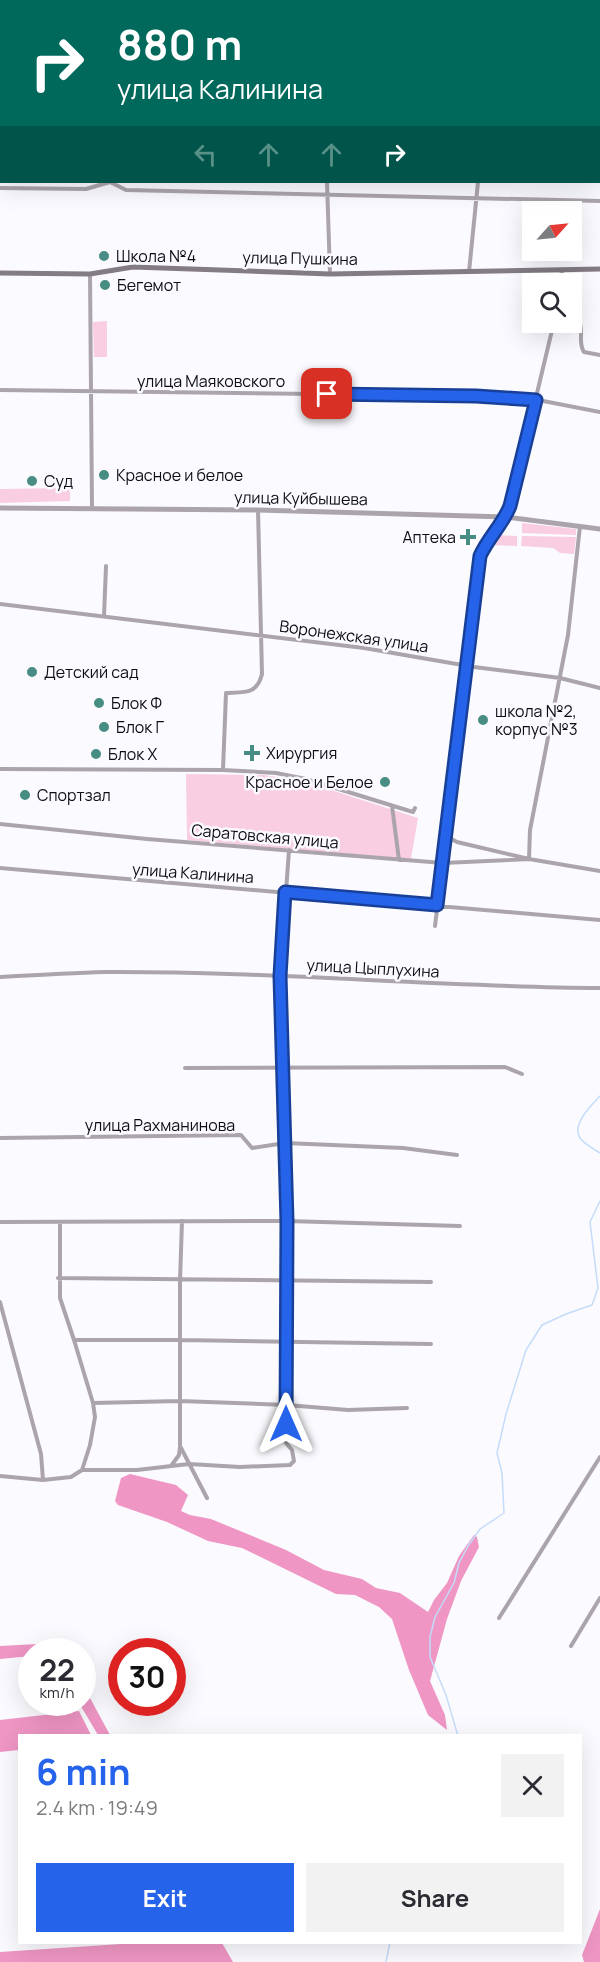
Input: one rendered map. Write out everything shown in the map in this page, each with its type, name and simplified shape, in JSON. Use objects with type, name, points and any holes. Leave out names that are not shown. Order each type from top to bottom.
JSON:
[{"type":"main road","name":"улица Пушкина","points":[[0,273],[90,274],[133,267],[330,274],[600,269]]},
{"type":"street","points":[[86,183],[87,189]]},
{"type":"street","points":[[0,188],[87,189],[107,183]]},
{"type":"street","points":[[112,183],[126,190],[600,201]]},
{"type":"street","points":[[327,183],[330,274]]},
{"type":"street","points":[[469,272],[478,183]]},
{"type":"street","points":[[90,274],[92,507]]},
{"type":"street","points":[[435,926],[480,556],[492,533],[506,517],[551,333]]},
{"type":"street","points":[[582,333],[581,347],[584,352],[600,355]]},
{"type":"street","name":"улица Маяковского","points":[[0,390],[476,396],[536,400],[600,412]]},
{"type":"street","name":"улица Куйбышева","points":[[0,508],[92,507],[506,517],[600,529]]},
{"type":"street","points":[[224,770],[226,693],[250,691],[259,684],[262,674],[258,510]]},
{"type":"street","points":[[529,859],[530,830],[568,635],[580,526]]},
{"type":"street","points":[[104,616],[106,566]]},
{"type":"street","name":"Воронежская улица","points":[[0,604],[364,648],[560,678],[600,688]]},
{"type":"street","points":[[0,770],[224,770],[276,773],[413,812],[415,808]]},
{"type":"street","points":[[392,806],[399,860]]},
{"type":"street","name":"Саратовская улица","points":[[0,824],[147,839],[443,863],[529,859]]},
{"type":"street","name":"Саратовская улица","points":[[446,836],[457,842],[529,859],[600,870]]},
{"type":"street","points":[[0,1476],[43,1480],[71,1477],[82,1470],[137,1470],[189,1464],[240,1467],[290,1465],[294,1458],[292,1450],[286,1443],[287,1221],[280,976],[289,850]]},
{"type":"street","name":"улица Калинина","points":[[0,868],[106,879],[285,892],[600,920]]},
{"type":"street","name":"улица Цыплухина","points":[[0,977],[104,972],[600,988]]},
{"type":"street","points":[[185,1068],[505,1067],[522,1074]]},
{"type":"street","name":"улица Рахманинова","points":[[0,1138],[241,1135],[252,1148],[285,1143],[404,1148],[457,1155]]},
{"type":"street","points":[[171,1466],[179,1455],[180,1446],[182,1221]]},
{"type":"street","points":[[0,1222],[287,1221],[460,1226]]},
{"type":"street","points":[[60,1223],[58,1278],[60,1298],[93,1403],[95,1417],[90,1445],[82,1470]]},
{"type":"street","points":[[58,1278],[431,1282]]},
{"type":"street","points":[[0,1302],[41,1454],[43,1480]]},
{"type":"street","points":[[74,1340],[432,1344]]},
{"type":"street","points":[[93,1403],[180,1401],[348,1410],[407,1408]]},
{"type":"street","points":[[180,1446],[207,1498]]},
{"type":"street","points":[[499,1618],[600,1457]]},
{"type":"street","points":[[571,1646],[600,1598]]},
{"type":"shaded area","points":[[107,321],[107,357],[94,357],[93,322]]},
{"type":"shaded area","points":[[70,488],[70,501],[0,503],[0,489]]},
{"type":"shaded area","points":[[522,523],[576,529],[576,535],[522,533]]},
{"type":"shaded area","points":[[495,535],[517,536],[517,546],[489,545]]},
{"type":"shaded area","points":[[522,536],[576,537],[574,554],[560,553],[553,548],[521,546]]},
{"type":"shaded area","points":[[186,774],[263,775],[300,780],[418,818],[411,859],[187,840]]},
{"type":"shaded area","points":[[130,1474],[176,1485],[188,1495],[181,1511],[211,1519],[286,1550],[324,1570],[362,1579],[376,1588],[400,1593],[428,1612],[447,1583],[459,1556],[474,1535],[477,1537],[479,1547],[461,1581],[447,1619],[430,1681],[445,1715],[447,1730],[428,1715],[409,1670],[392,1619],[379,1607],[355,1595],[336,1594],[242,1548],[208,1541],[167,1522],[118,1505],[115,1501],[121,1478]]},
{"type":"shaded area","points":[[18,1645],[18,1657],[0,1659],[0,1646]]},
{"type":"shaded area","points":[[96,1709],[109,1734],[97,1734],[87,1716],[96,1716]]},
{"type":"shaded area","points":[[35,1716],[82,1716],[90,1734],[18,1734],[18,1750],[0,1752],[0,1720]]},
{"type":"shaded area","points":[[600,1909],[600,1962],[584,1962],[582,1955]]},
{"type":"shaded area","points":[[121,1944],[223,1944],[233,1962],[0,1962],[0,1952]]},
{"type":"waterway","points":[[600,1096],[584,1115],[578,1127],[580,1138],[600,1153]]},
{"type":"waterway","points":[[457,1734],[446,1695],[430,1657],[430,1637],[435,1617],[454,1583],[459,1563],[468,1546],[480,1529],[504,1513],[502,1473],[497,1453],[506,1414],[526,1350],[542,1325],[592,1305],[598,1288],[590,1222],[600,1201]]},
{"type":"waterway","points":[[386,1962],[390,1944]]},
{"type":"place","name":"Школа №4","points":[[104,256]]},
{"type":"place","name":"Бегемот","points":[[105,285]]},
{"type":"place","name":"Красное и белое","points":[[104,475]]},
{"type":"place","name":"Суд","points":[[32,481]]},
{"type":"place","name":"Аптека","points":[[468,537]]},
{"type":"place","name":"Детский сад","points":[[32,672]]},
{"type":"place","name":"Блок Ф","points":[[99,703]]},
{"type":"place","name":"школа №2, корпус №3","points":[[483,720]]},
{"type":"place","name":"Блок Г","points":[[104,727]]},
{"type":"place","name":"Хирургия","points":[[252,753]]},
{"type":"place","name":"Блок Х","points":[[96,754]]},
{"type":"place","name":"Красное и Белое","points":[[385,782]]},
{"type":"place","name":"Спортзал","points":[[25,795]]},
{"type":"route","points":[[286,1424],[287,1221],[280,976],[285,892],[437,905],[480,556],[492,533],[506,517],[510,506],[536,400],[476,396],[327,394]]}]
